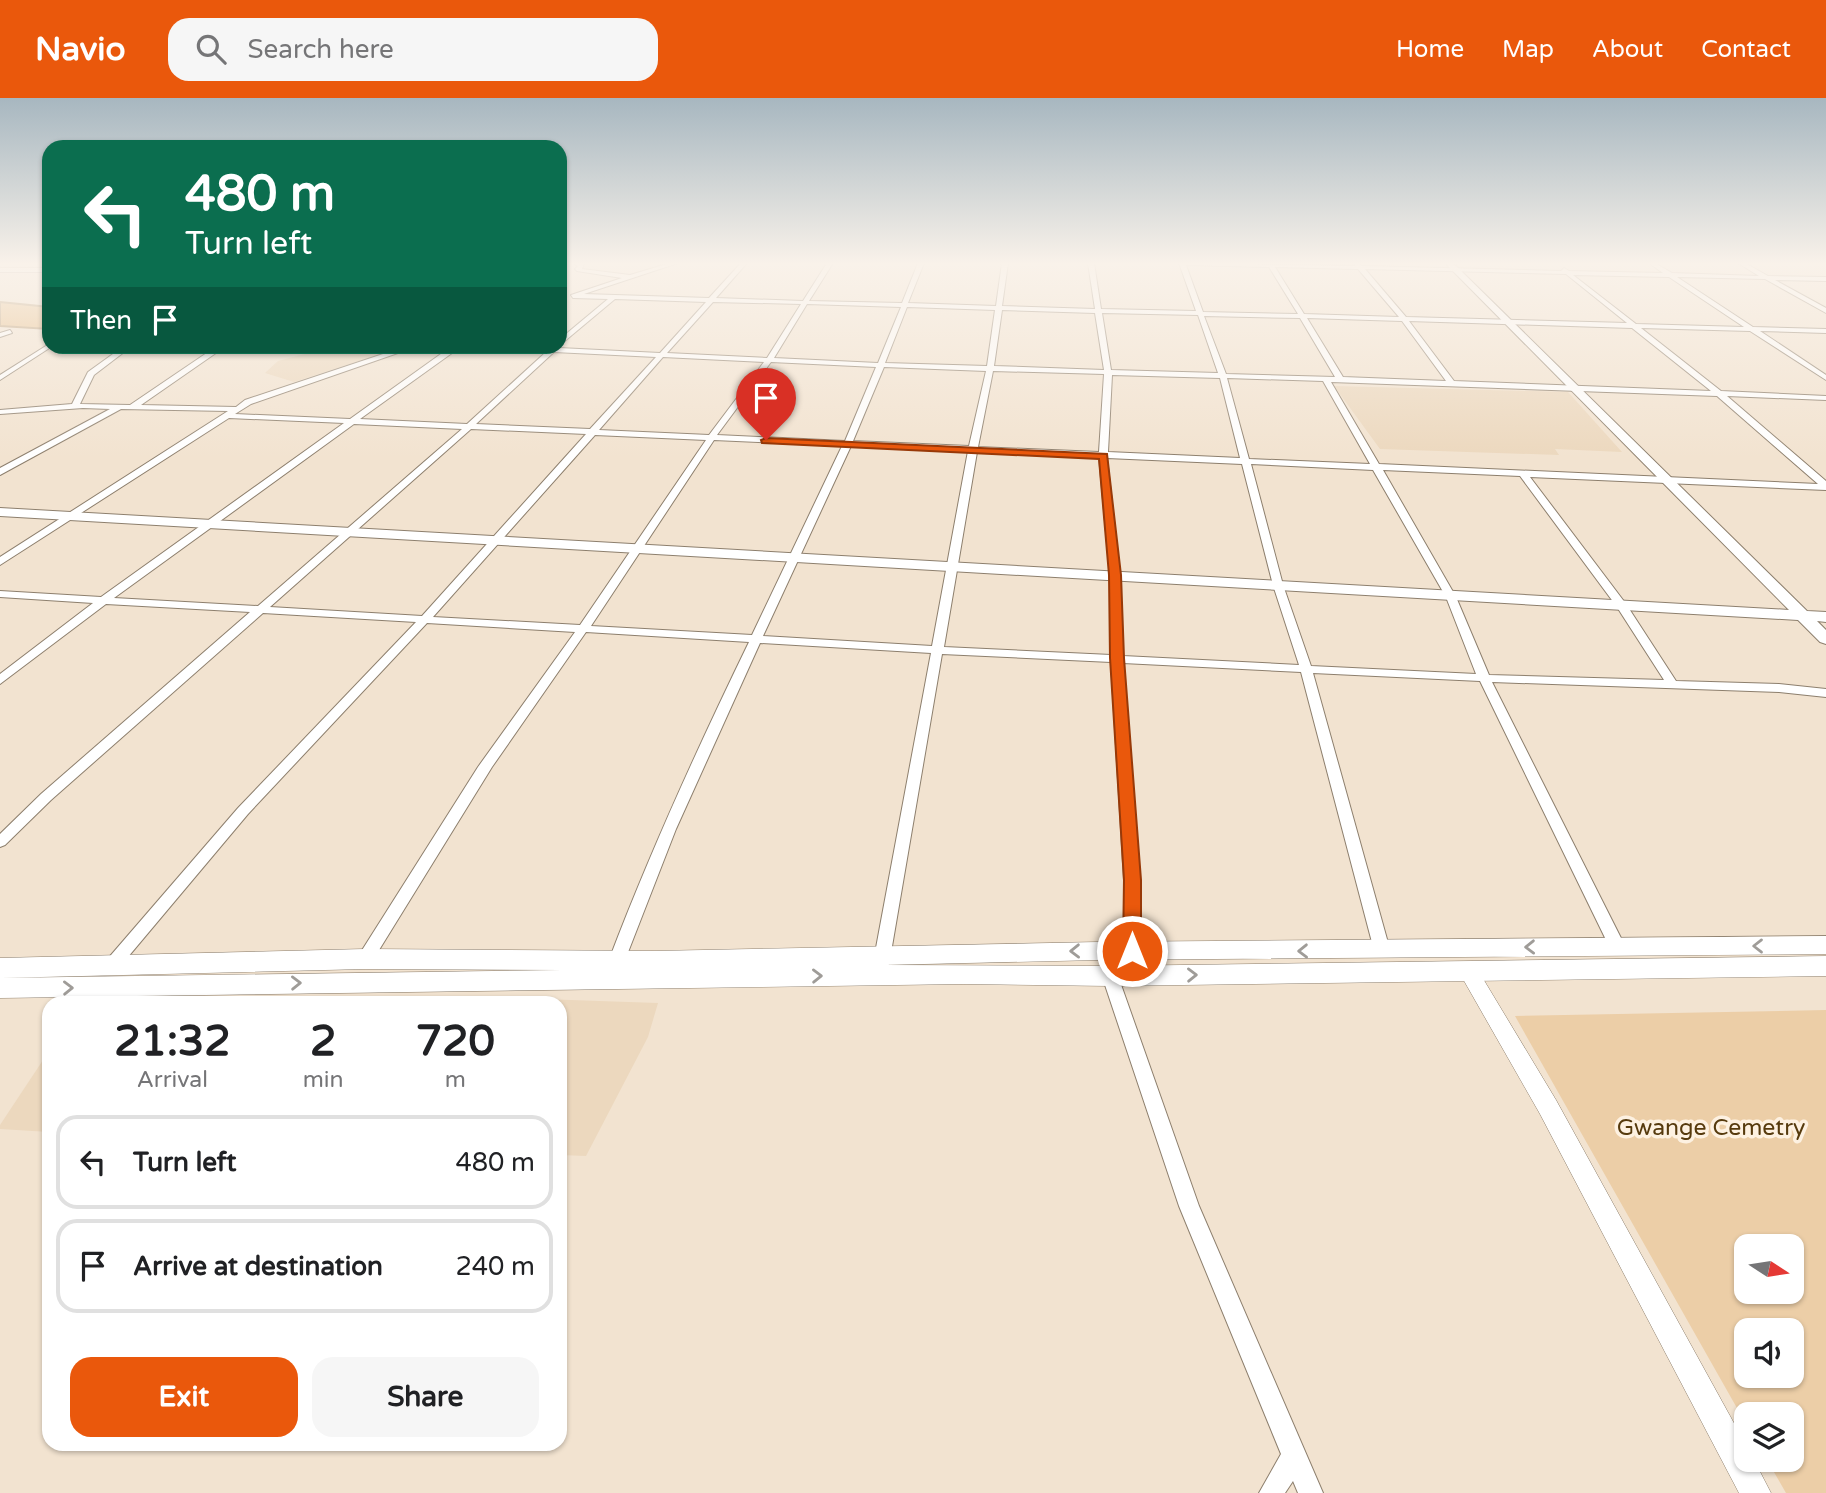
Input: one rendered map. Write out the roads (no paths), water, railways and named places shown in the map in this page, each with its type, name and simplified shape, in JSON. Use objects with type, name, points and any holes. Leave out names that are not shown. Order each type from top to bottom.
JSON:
[{"type":"highway","points":[[0,988],[881,964],[1132,951],[1826,946]]},
{"type":"highway","points":[[0,968],[365,959],[617,960],[881,964],[1110,976],[1826,966]]},
{"type":"main road","points":[[1516,328],[1826,639]]},
{"type":"main road","points":[[0,512],[1826,617]]},
{"type":"street","points":[[111,966],[243,811],[424,620],[686,328]]},
{"type":"street","points":[[365,959],[485,767],[790,328]]},
{"type":"street","points":[[617,960],[647,876],[847,444],[895,328]]},
{"type":"street","points":[[881,964],[972,450],[990,368],[995,328]]},
{"type":"street","points":[[1102,328],[1108,372],[1103,457],[1115,575],[1117,658],[1132,880],[1132,951]]},
{"type":"street","points":[[1207,328],[1247,462],[1278,585],[1306,668],[1382,950]]},
{"type":"street","points":[[1311,328],[1341,381]]},
{"type":"street","points":[[1411,328],[1453,385]]},
{"type":"street","points":[[1637,328],[1719,393],[1826,486]]},
{"type":"street","points":[[1717,328],[1826,331]]},
{"type":"street","points":[[1753,329],[1826,378]]},
{"type":"street","points":[[0,335],[10,332]]},
{"type":"street","points":[[567,350],[880,365],[1576,387],[1826,398]]},
{"type":"street","points":[[0,378],[42,351]]},
{"type":"street","points":[[75,407],[92,374],[118,354]]},
{"type":"street","points":[[131,407],[211,354]]},
{"type":"street","points":[[0,562],[240,409],[267,395],[391,354]]},
{"type":"street","points":[[0,680],[104,600],[448,354]]},
{"type":"street","points":[[0,842],[57,788],[470,426],[548,354]]},
{"type":"street","points":[[1328,380],[1451,597],[1484,678],[1617,946]]},
{"type":"street","points":[[0,412],[75,407],[240,409]]},
{"type":"street","points":[[0,472],[120,407]]},
{"type":"street","points":[[231,416],[1103,457],[1826,486]]},
{"type":"street","points":[[1522,472],[1622,606],[1672,684]]},
{"type":"street","points":[[0,594],[937,650],[1826,693]]},
{"type":"street","points":[[1469,972],[1548,1107],[1756,1493]]},
{"type":"street","points":[[1110,976],[1189,1206],[1311,1493]]},
{"type":"street","points":[[1270,1493],[1294,1456]]},
{"type":"park label","name":"Gwange Cemetry","points":[[1711,1128]]}]
